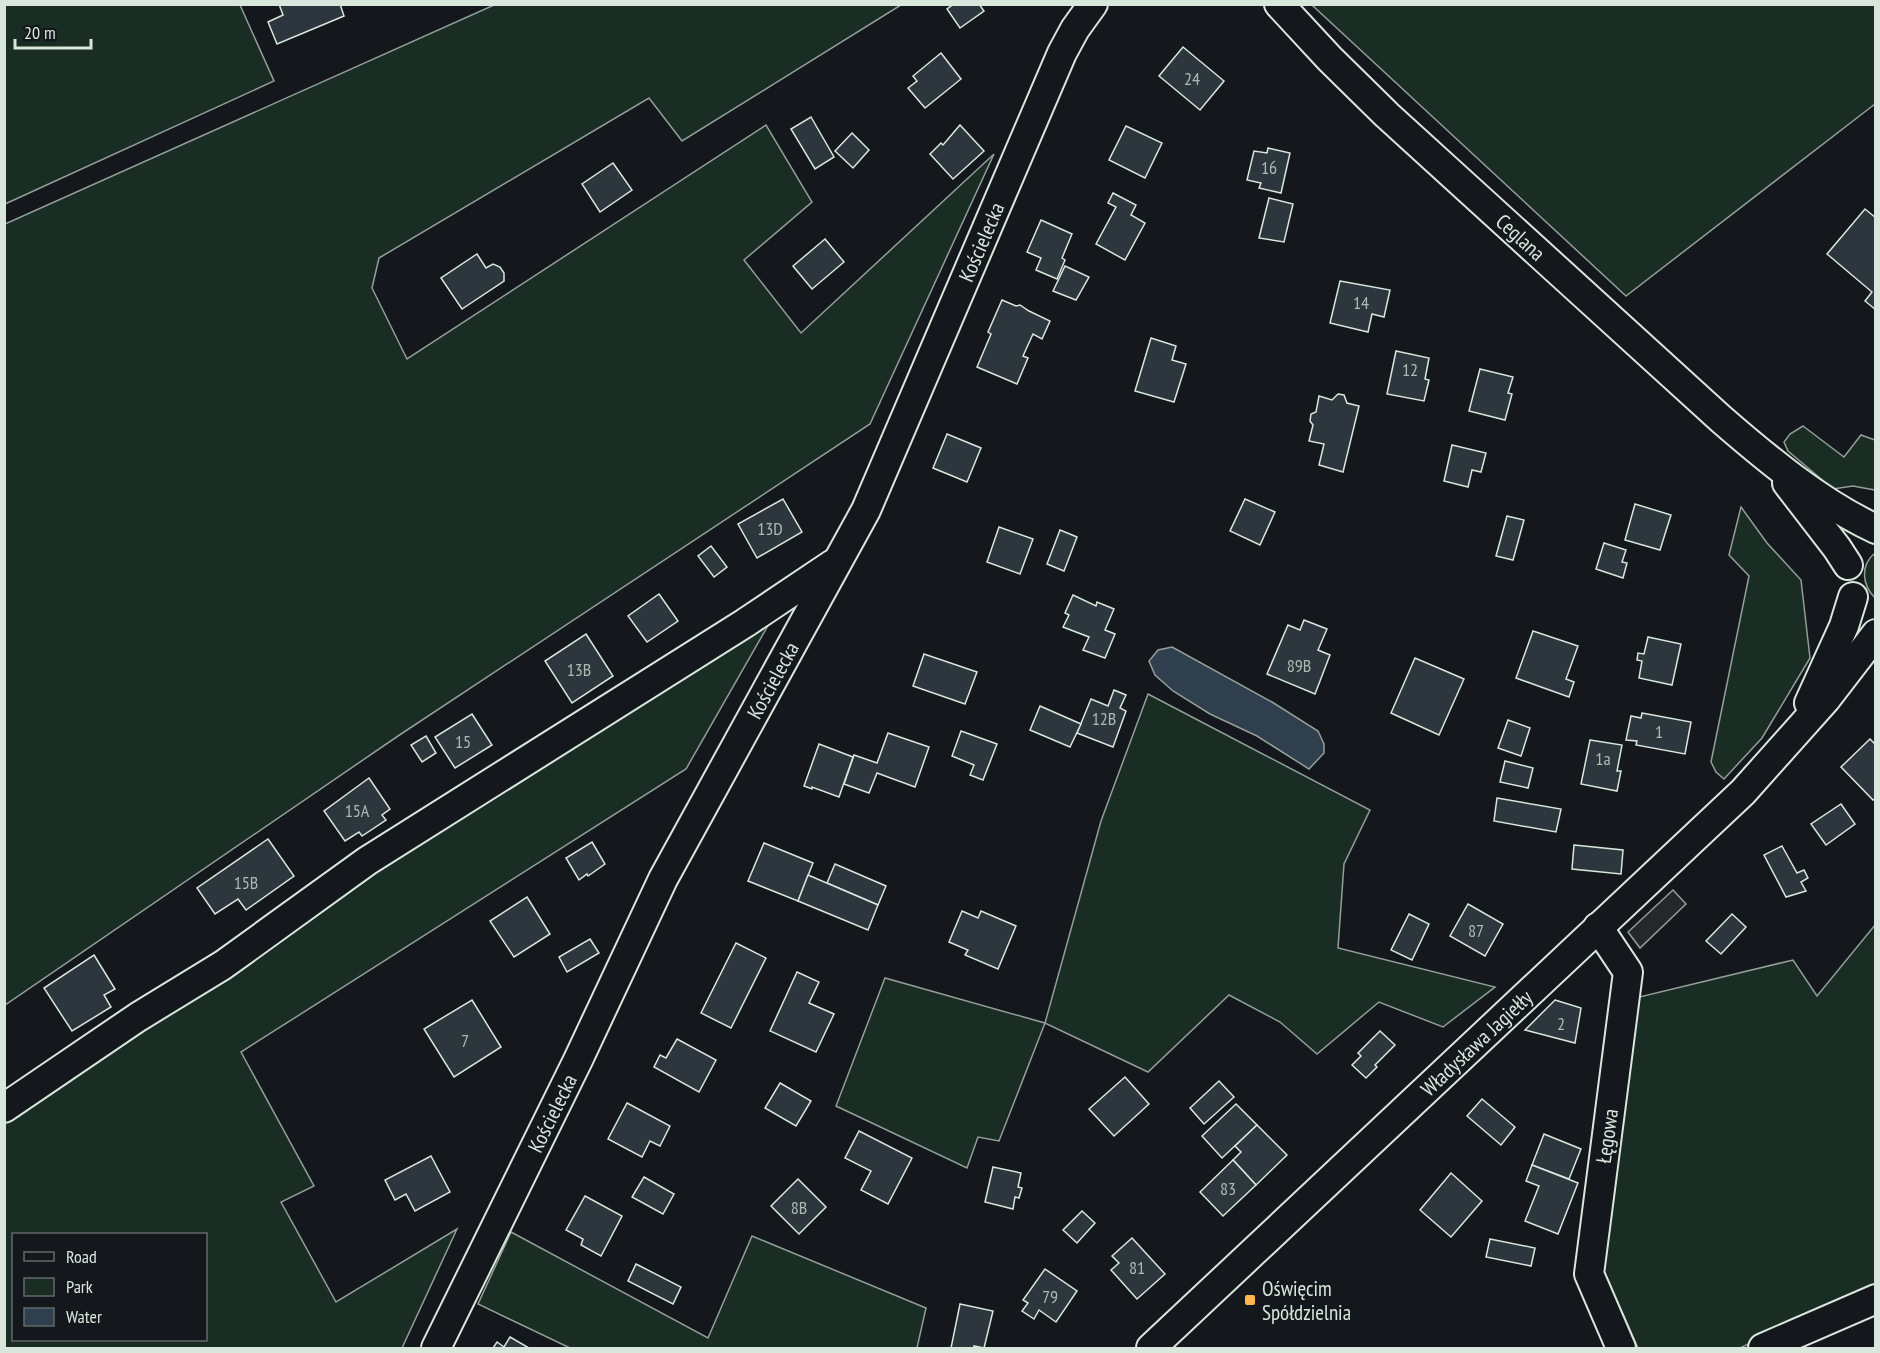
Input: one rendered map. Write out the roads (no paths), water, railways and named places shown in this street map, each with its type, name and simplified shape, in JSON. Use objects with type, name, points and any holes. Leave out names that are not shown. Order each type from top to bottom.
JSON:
[{"type":"street","name":"Kościelecka","points":[[436,1348],[578,1060],[663,879],[866,510],[1062,52],[1093,4]]},
{"type":"street","name":"Ceglana","points":[[1279,4],[1380,108],[1721,419],[1771,462],[1875,531]]},
{"type":"street","name":"Ceglana","points":[[1771,462],[1848,565]]},
{"type":"street","points":[[1875,531],[1854,550],[1848,565],[1849,586],[1853,597],[1861,607],[1875,616]]},
{"type":"street","points":[[4,1108],[138,1017],[223,965],[367,861],[745,623],[837,562]]},
{"type":"street","name":"Władysława Jagiełły","points":[[1796,732],[1844,626],[1853,597]]},
{"type":"street","name":"Władysława Jagiełły","points":[[1150,1348],[1743,792],[1826,699],[1875,634]]},
{"type":"street","name":"Łęgowa","points":[[1598,927],[1628,972],[1588,1274],[1621,1348]]},
{"type":"street","points":[[1763,1348],[1875,1299]]},
{"type":"water","points":[[1172,647],[1272,702],[1318,731],[1324,744],[1324,753],[1309,769],[1257,736],[1210,714],[1173,691],[1155,675],[1149,661],[1158,650]]},
{"type":"place","name":"Oświęcim Spółdzielnia","points":[[1250,1300]]}]
